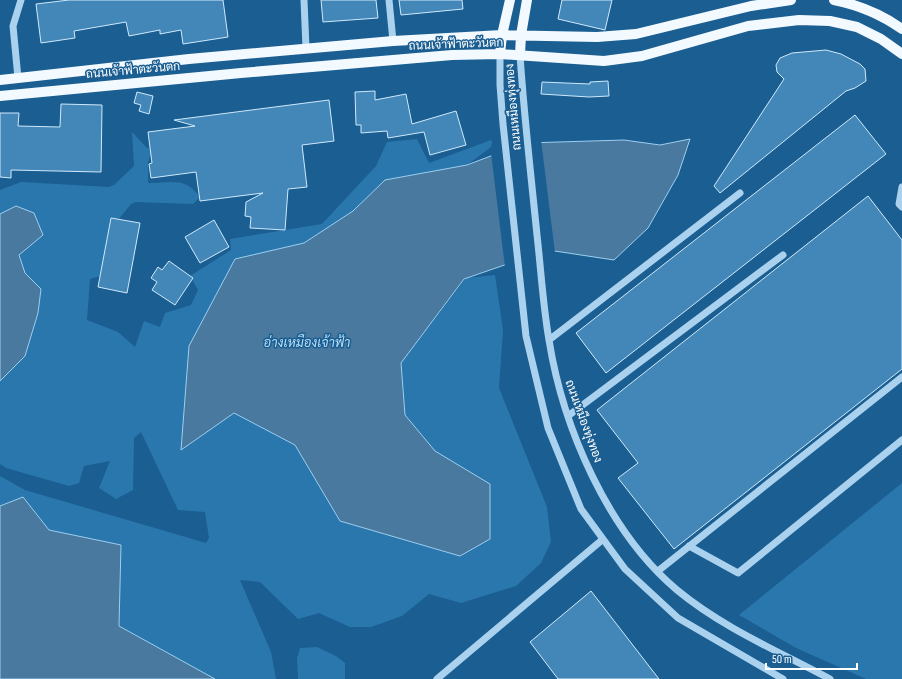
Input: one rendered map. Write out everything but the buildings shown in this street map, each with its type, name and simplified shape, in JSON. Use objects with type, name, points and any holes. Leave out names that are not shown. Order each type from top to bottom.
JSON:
[{"type":"main road","points":[[500,54],[502,35],[510,0]]},
{"type":"main road","points":[[520,55],[521,35],[527,0]]},
{"type":"main road","name":"ถนนเจ้าฟ้าตะวันตก","points":[[0,80],[306,48],[393,41],[502,35],[597,38],[636,34],[737,9],[791,0]]},
{"type":"main road","points":[[834,0],[877,13],[902,29]]},
{"type":"main road","name":"ถนนเจ้าฟ้าตะวันตก","points":[[0,96],[444,56],[500,54],[604,61],[630,58],[748,26],[799,20],[830,21],[856,27],[881,39],[902,54]]},
{"type":"street","points":[[18,78],[13,26],[20,0]]},
{"type":"street","points":[[304,0],[306,48]]},
{"type":"street","points":[[389,0],[393,41]]},
{"type":"street","name":"ถนนเหมืองทุ่งทอง","points":[[500,54],[500,85],[503,124],[526,336],[548,428],[581,509],[602,540],[625,569],[678,618],[783,679]]},
{"type":"street","name":"ถนนเหมืองทุ่งทอง","points":[[520,55],[525,121],[549,340],[557,381],[586,464],[622,531],[676,589],[720,620],[827,678]]},
{"type":"street","points":[[902,187],[899,204],[902,207]]},
{"type":"street","points":[[549,340],[740,193]]},
{"type":"street","points":[[568,416],[783,255]]},
{"type":"street","points":[[658,571],[902,377]]},
{"type":"street","points":[[689,546],[738,573],[902,440]]},
{"type":"street","points":[[437,679],[602,540]]},
{"type":"shaded area","points":[[515,91],[518,122],[512,123],[509,92]]},
{"type":"shaded area","points":[[132,132],[147,148],[153,149],[148,162],[148,183],[183,183],[194,190],[200,197],[193,204],[136,202],[131,204],[110,230],[101,276],[90,279],[87,320],[118,332],[135,347],[144,321],[160,327],[165,313],[191,305],[198,290],[190,276],[231,250],[230,239],[322,224],[376,166],[387,142],[417,139],[429,163],[491,140],[491,147],[467,165],[385,180],[353,211],[304,243],[235,259],[181,450],[234,413],[295,445],[340,521],[460,556],[490,539],[490,484],[435,451],[405,415],[401,363],[466,278],[495,275],[503,330],[499,388],[547,507],[551,542],[541,563],[516,586],[461,603],[429,594],[402,616],[371,627],[350,627],[319,613],[298,619],[260,582],[240,580],[271,652],[276,679],[215,679],[119,626],[121,545],[49,530],[23,497],[0,506],[0,476],[25,490],[206,543],[209,538],[205,512],[178,510],[141,432],[134,438],[133,490],[116,499],[99,488],[110,461],[84,466],[79,483],[69,486],[6,468],[0,464],[0,381],[41,289],[25,273],[19,255],[16,206],[0,214],[0,190],[21,182],[109,187],[114,185],[134,166]]},
{"type":"shaded area","points":[[902,483],[902,679],[866,679],[796,648],[739,615]]},
{"type":"shaded area","points":[[317,647],[336,656],[345,663],[345,679],[298,679],[297,658],[300,648]]},
{"type":"water","name":"อ่างเหมืองเจ้าฟ้า","points":[[690,139],[678,175],[648,228],[614,260],[548,250],[464,279],[401,363],[405,415],[435,451],[490,484],[490,539],[460,556],[340,521],[295,445],[234,413],[181,450],[189,346],[235,259],[304,243],[353,211],[385,180],[467,165],[525,143],[624,140],[660,145]]},
{"type":"water","points":[[16,206],[34,213],[43,235],[19,255],[25,273],[41,289],[38,313],[25,356],[0,381],[0,214]]},
{"type":"water","points":[[23,497],[49,530],[121,545],[119,626],[215,679],[0,679],[0,506]]},
{"type":"pier","points":[[541,140],[555,253],[548,252],[505,267],[491,153],[524,141]]}]
